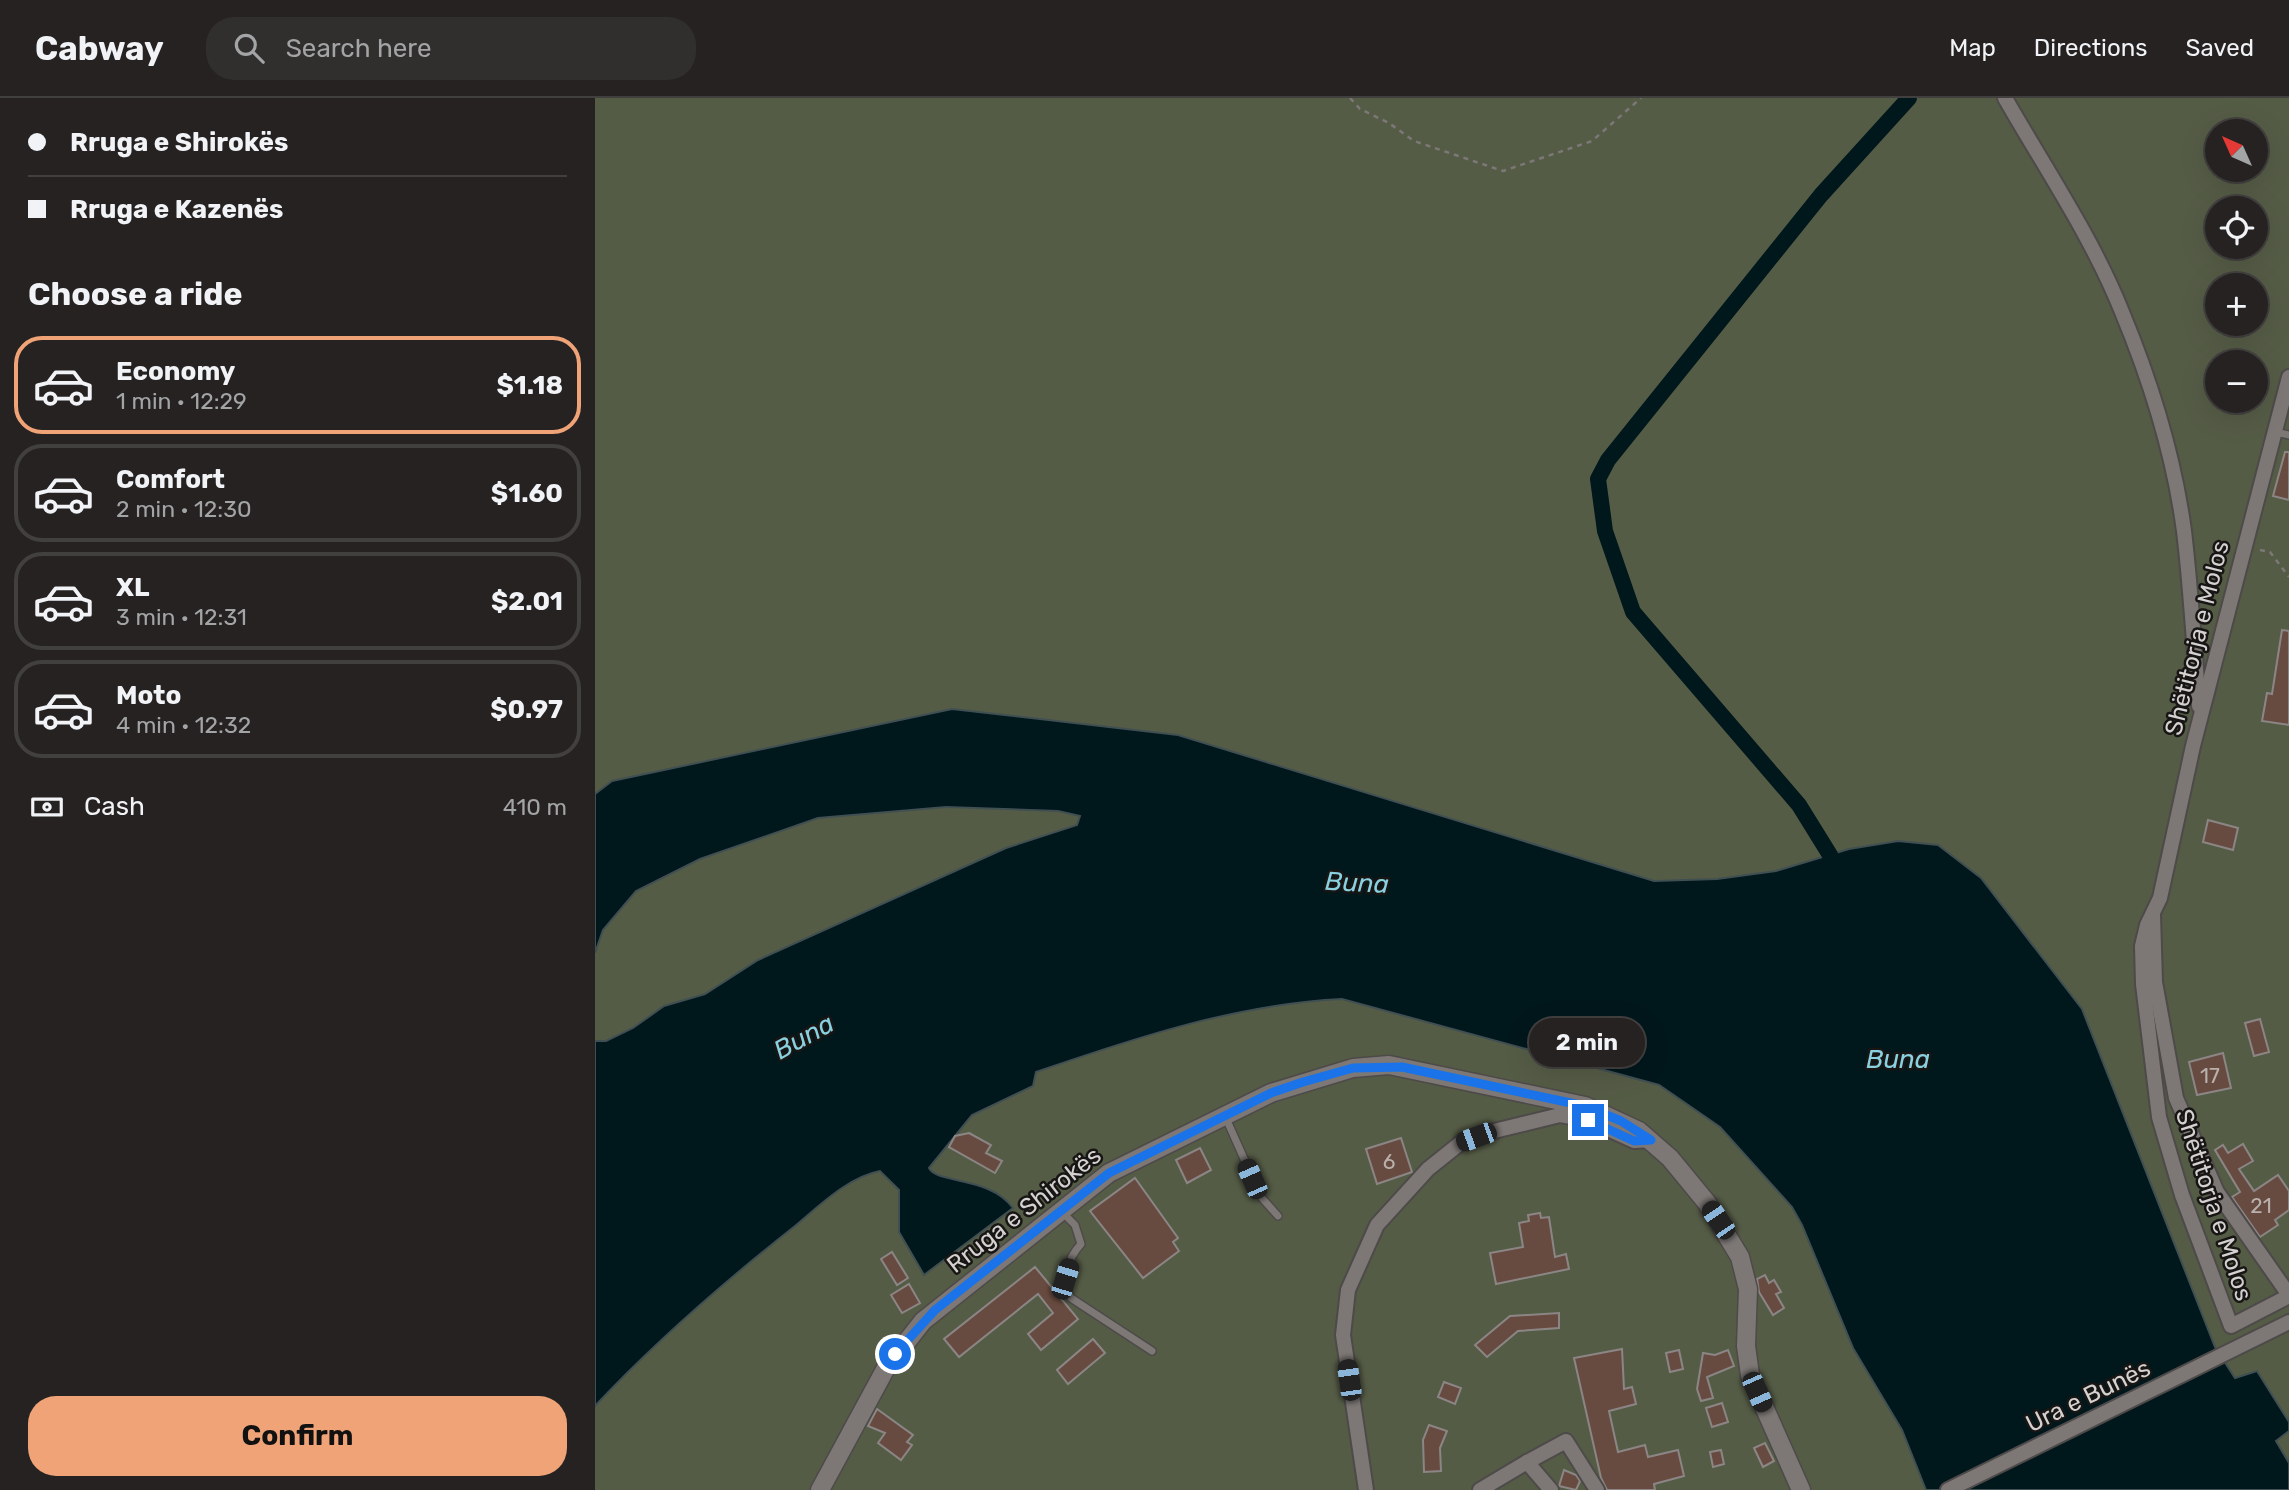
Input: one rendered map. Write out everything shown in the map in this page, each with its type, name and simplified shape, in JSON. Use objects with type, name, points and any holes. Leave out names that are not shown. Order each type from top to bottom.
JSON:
[{"type":"main road","name":"Rruga e Shirokës","points":[[820,1490],[886,1368],[915,1330],[935,1310],[1061,1210],[1120,1166],[1271,1093],[1353,1068],[1389,1065],[1585,1106],[1621,1121],[1651,1140],[1707,1203],[1740,1257],[1748,1289],[1746,1346],[1751,1375],[1801,1490]]},
{"type":"street","points":[[2005,98],[2098,261],[2121,309],[2147,375],[2167,444],[2184,530],[2200,718]]},
{"type":"street","name":"Shëtitorja e Molos","points":[[2153,910],[2155,982],[2176,1098],[2217,1192],[2289,1296],[2231,1326],[2182,1195],[2159,1117],[2143,984],[2142,946],[2153,910],[2159,898],[2200,718],[2244,547],[2282,433],[2289,377]]},
{"type":"street","points":[[1366,1490],[1343,1335],[1348,1290],[1377,1225],[1428,1170],[1463,1142],[1490,1132],[1560,1115],[1588,1120],[1634,1141],[1651,1140]]},
{"type":"street","name":"Ura e Bunës","points":[[1948,1490],[2289,1322]]},
{"type":"street","points":[[1480,1490],[1566,1441],[1597,1490]]},
{"type":"street","points":[[1527,1462],[1551,1490]]},
{"type":"lane","points":[[1225,1116],[1261,1198],[1278,1216]]},
{"type":"lane","points":[[1061,1210],[1075,1225],[1081,1244],[1070,1261],[1065,1279],[1066,1291],[1071,1298],[1152,1351]]},
{"type":"path","points":[[1350,98],[1360,109],[1389,123],[1413,141],[1503,171],[1592,141],[1641,98]]},
{"type":"path","points":[[2244,547],[2270,552],[2289,577]]},
{"type":"green space","points":[[595,98],[2289,98],[2289,1490],[595,1490]]},
{"type":"water","name":"Buna","points":[[952,709],[1178,735],[1654,881],[1717,879],[1776,871],[1849,849],[1898,841],[1938,845],[1981,878],[2082,1009],[2215,1347],[2235,1378],[2257,1371],[2289,1422],[2289,1431],[2276,1441],[2289,1463],[2289,1490],[1926,1490],[1902,1430],[1853,1348],[1792,1207],[1720,1127],[1659,1085],[1342,999],[1303,1002],[1225,1015],[1149,1035],[1036,1072],[1033,1086],[972,1115],[929,1168],[942,1176],[991,1190],[1013,1208],[924,1275],[899,1232],[899,1190],[880,1171],[857,1179],[824,1201],[717,1290],[642,1358],[595,1406],[595,1041],[606,1041],[633,1028],[664,1006],[705,994],[758,960],[1006,848],[1077,825],[1080,816],[1058,811],[946,807],[818,818],[700,859],[636,891],[603,930],[595,953],[595,794],[612,781]]},
{"type":"building","points":[[2285,452],[2289,452],[2289,500],[2273,496]]},
{"type":"building","points":[[2282,630],[2289,631],[2289,725],[2262,721],[2267,693],[2272,694]]},
{"type":"building","points":[[2208,820],[2238,828],[2233,850],[2203,842]]},
{"type":"building","points":[[2260,1019],[2269,1052],[2254,1056],[2245,1023]]},
{"type":"building","points":[[2223,1053],[2231,1088],[2197,1095],[2189,1062]]},
{"type":"building","points":[[969,1133],[991,1145],[986,1153],[1002,1161],[995,1173],[949,1147],[955,1136]]},
{"type":"building","points":[[1401,1138],[1412,1172],[1377,1184],[1366,1149]]},
{"type":"building","points":[[2243,1144],[2253,1161],[2239,1169],[2254,1191],[2278,1175],[2289,1191],[2289,1210],[2275,1220],[2278,1225],[2260,1237],[2232,1197],[2240,1192],[2215,1150],[2223,1145],[2228,1153]]},
{"type":"building","points":[[1200,1148],[1211,1170],[1187,1183],[1176,1160]]},
{"type":"building","points":[[1135,1178],[1178,1238],[1173,1242],[1179,1251],[1143,1278],[1090,1211]]},
{"type":"building","points":[[1540,1213],[1541,1218],[1549,1217],[1555,1257],[1566,1254],[1569,1269],[1496,1284],[1490,1253],[1523,1247],[1519,1223],[1529,1221],[1528,1215]]},
{"type":"building","points":[[892,1252],[908,1278],[897,1285],[881,1259]]},
{"type":"building","points":[[1035,1267],[1078,1319],[1041,1350],[1028,1334],[1053,1313],[1038,1294],[959,1357],[944,1339]]},
{"type":"building","points":[[1765,1275],[1769,1283],[1774,1280],[1781,1292],[1776,1294],[1784,1308],[1773,1315],[1759,1292],[1757,1279]]},
{"type":"building","points":[[909,1284],[920,1303],[902,1313],[891,1295]]},
{"type":"building","points":[[1559,1313],[1559,1328],[1518,1331],[1487,1357],[1475,1345],[1510,1316]]},
{"type":"building","points":[[1093,1339],[1105,1353],[1068,1384],[1057,1370]]},
{"type":"building","points":[[1622,1349],[1624,1389],[1632,1387],[1636,1404],[1609,1411],[1618,1452],[1645,1445],[1648,1457],[1678,1450],[1684,1476],[1654,1484],[1655,1490],[1607,1490],[1601,1478],[1574,1358]]},
{"type":"building","points":[[1679,1350],[1683,1369],[1670,1372],[1666,1353]]},
{"type":"building","points":[[1728,1350],[1734,1366],[1707,1377],[1713,1398],[1701,1401],[1697,1389],[1703,1353],[1715,1355]]},
{"type":"building","points":[[1444,1382],[1461,1388],[1455,1404],[1438,1397]]},
{"type":"building","points":[[1722,1403],[1728,1422],[1712,1427],[1706,1408]]},
{"type":"building","points":[[877,1409],[913,1435],[907,1442],[912,1445],[901,1460],[878,1443],[885,1433],[868,1426]]},
{"type":"building","points":[[1429,1425],[1447,1431],[1440,1448],[1441,1471],[1424,1472],[1423,1440]]},
{"type":"building","points":[[1765,1443],[1774,1461],[1763,1467],[1754,1448]]},
{"type":"building","points":[[1721,1450],[1724,1464],[1713,1467],[1710,1452]]},
{"type":"building","points":[[1564,1470],[1576,1475],[1580,1481],[1576,1490],[1559,1486]]},
{"type":"waterway","points":[[1830,855],[1799,805],[1633,612],[1605,531],[1598,479],[1608,460],[1821,195],[1909,98]]},
{"type":"route","points":[[895,1354],[935,1310],[1109,1173],[1271,1093],[1303,1082],[1353,1068],[1389,1065],[1402,1067],[1585,1106],[1621,1121],[1651,1140],[1634,1141],[1588,1120]]}]
